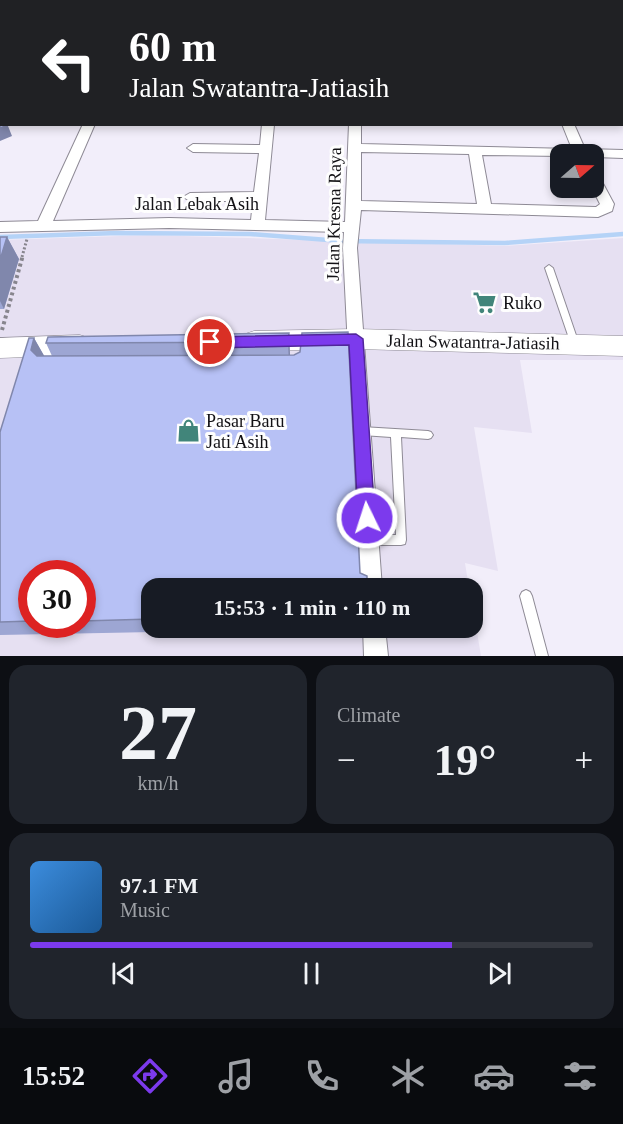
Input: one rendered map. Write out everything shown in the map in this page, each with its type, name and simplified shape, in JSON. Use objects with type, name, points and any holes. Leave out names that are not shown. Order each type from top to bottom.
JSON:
[{"type":"main road","name":"Jalan Swatantra-Jatiasih","points":[[228,342],[297,345],[356,339],[623,346]]},
{"type":"main road","points":[[0,348],[46,350],[102,344]]},
{"type":"street","points":[[43,226],[87,134],[89,126]]},
{"type":"street","points":[[258,224],[268,126]]},
{"type":"street","name":"Jalan Kresna Raya","points":[[355,126],[354,205],[351,236],[370,578]]},
{"type":"street","points":[[569,126],[576,144]]},
{"type":"street","points":[[193,148],[266,149]]},
{"type":"street","points":[[355,148],[550,153]]},
{"type":"street","points":[[475,151],[485,209]]},
{"type":"street","points":[[604,154],[623,154]]},
{"type":"street","points":[[190,197],[260,196]]},
{"type":"street","points":[[354,205],[603,211],[607,208],[604,198]]},
{"type":"street","name":"Jalan Lebak Asih","points":[[0,226],[258,224],[351,236]]},
{"type":"street","points":[[375,638],[376,656]]},
{"type":"lane","points":[[549,268],[575,344]]},
{"type":"lane","points":[[361,431],[428,435]]},
{"type":"lane","points":[[368,540],[401,540],[396,433]]},
{"type":"lane","points":[[526,596],[542,656]]},
{"type":"path","points":[[0,336],[26,243]]},
{"type":"shaded area","points":[[150,235],[506,246],[623,238],[623,360],[520,360],[532,433],[474,427],[498,571],[465,563],[467,578],[141,578],[141,638],[478,638],[481,656],[0,656],[0,240]]},
{"type":"building","points":[[0,237],[7,237],[0,260]]},
{"type":"building","name":"Pasar Baru Jati Asih","points":[[348,332],[360,573],[367,578],[141,578],[141,619],[96,621],[96,560],[18,560],[18,621],[0,622],[0,432],[29,338],[34,338],[31,350],[37,356],[294,355],[300,352],[302,333]]},
{"type":"building","points":[[289,333],[288,342],[46,343],[48,337]]},
{"type":"waterway","points":[[0,237],[117,233],[250,234],[341,241],[505,243],[623,234]]},
{"type":"place","name":"Ruko","points":[[485,303]]},
{"type":"place","name":"Pasar Baru Jati Asih","points":[[188,431]]},
{"type":"route","points":[[210,342],[356,339],[367,518]]}]
